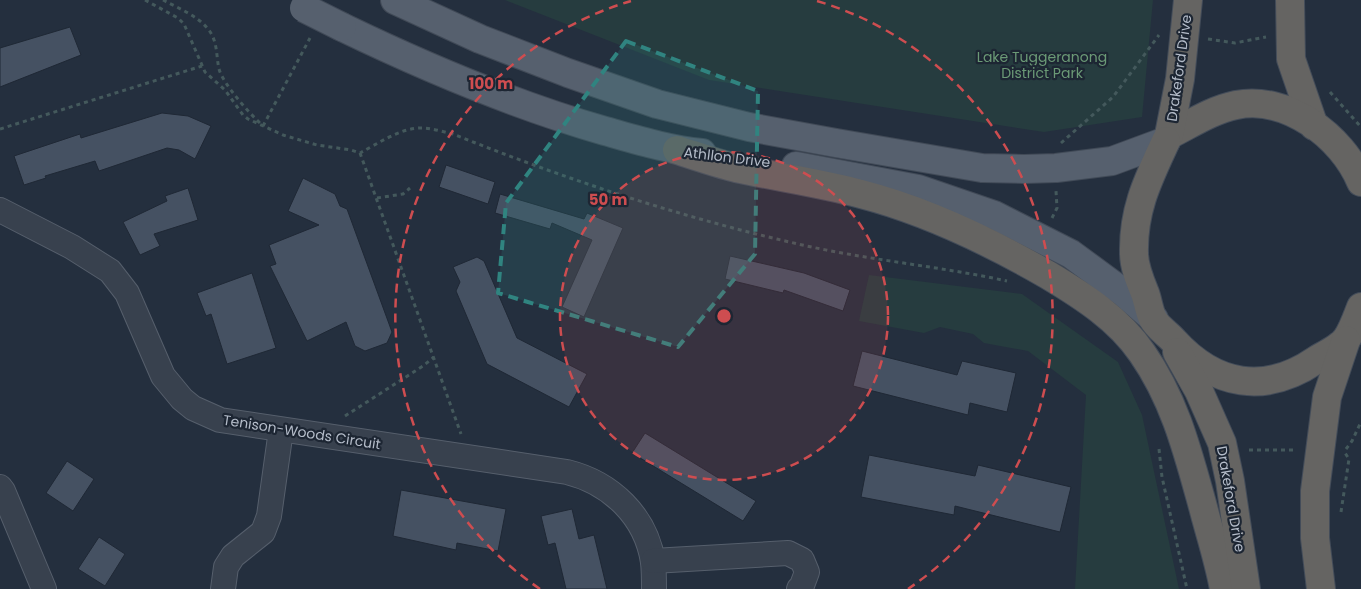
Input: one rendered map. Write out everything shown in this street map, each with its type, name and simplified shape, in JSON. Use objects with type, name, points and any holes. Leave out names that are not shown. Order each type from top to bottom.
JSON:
[{"type":"highway","name":"Drakeford Drive","points":[[1188,0],[1180,79],[1168,138],[1142,194],[1134,239],[1134,255],[1138,275],[1160,326],[1199,391],[1222,443],[1230,481],[1246,589]]},
{"type":"highway","points":[[1290,0],[1291,58],[1314,126]]},
{"type":"highway","points":[[1168,138],[1219,110],[1237,105],[1272,106],[1292,112],[1325,134],[1354,166],[1361,182]]},
{"type":"highway","points":[[677,150],[735,168],[862,194],[923,213],[961,229],[1028,263],[1075,291],[1097,307],[1141,352],[1170,402],[1187,450],[1224,589]]},
{"type":"highway","points":[[1321,589],[1315,538],[1315,490],[1319,451],[1327,397],[1361,307]]},
{"type":"highway","points":[[1160,326],[1185,353],[1208,369],[1224,377],[1238,380],[1265,381],[1283,378],[1310,365],[1352,334]]},
{"type":"main road","points":[[395,0],[480,39],[568,73],[657,104],[749,127],[854,147],[982,168],[1024,169],[1056,168],[1112,161],[1168,138]]},
{"type":"main road","name":"Athllon Drive","points":[[297,4],[342,28],[410,60],[478,88],[577,123],[677,150],[737,156],[918,189],[994,215],[1071,254],[1124,293],[1160,326]]},
{"type":"main road","points":[[1337,146],[1361,162]]},
{"type":"street","name":"Tenison-Woods Circuit","points":[[0,210],[72,247],[110,271],[127,293],[163,376],[182,399],[193,408],[220,420],[567,472],[583,476],[612,491],[634,514],[648,544],[652,561],[654,589]]},
{"type":"street","points":[[223,589],[226,567],[233,556],[263,532],[269,516],[281,430]]},
{"type":"street","points":[[0,487],[44,589]]},
{"type":"street","points":[[652,561],[788,553],[802,560],[807,572],[799,589]]},
{"type":"path","points":[[145,0],[178,18],[184,24],[202,66],[225,90],[244,115],[283,135],[318,145],[360,153],[410,129],[421,127],[432,129],[453,134],[617,194],[730,228],[849,254],[965,272],[1012,283]]},
{"type":"path","points":[[163,0],[200,21],[209,30],[215,42],[219,71],[238,100],[264,126]]},
{"type":"path","points":[[1062,142],[1113,97],[1158,36],[1183,35],[1235,43],[1290,32]]},
{"type":"path","points":[[264,126],[312,34]]},
{"type":"path","points":[[0,129],[202,66]]},
{"type":"path","points":[[1328,90],[1361,127]]},
{"type":"path","points":[[360,153],[463,438]]},
{"type":"path","points":[[377,198],[403,194],[410,188]]},
{"type":"path","points":[[342,418],[434,357]]},
{"type":"path","points":[[1224,450],[1343,450],[1348,447],[1361,422]]},
{"type":"path","points":[[1157,441],[1162,477],[1187,589]]},
{"type":"path","points":[[1159,449],[1187,450]]},
{"type":"highlighted area","points":[[626,41],[758,91],[755,254],[678,347],[498,293],[506,203]]},
{"type":"green space","name":"Lake Tuggeranong District Park","points":[[505,0],[1153,0],[1142,117],[1044,132],[709,80]]},
{"type":"green space","points":[[869,275],[1022,294],[1118,362],[1142,415],[1179,589],[1075,589],[1086,395],[1028,351],[984,343],[973,334],[940,327],[924,333],[859,321]]},
{"type":"building","points":[[70,27],[81,55],[0,87],[0,48]]},
{"type":"building","points":[[162,113],[188,116],[211,126],[195,159],[179,150],[167,148],[99,171],[95,161],[45,176],[46,178],[24,185],[14,156],[80,134],[81,138]]},
{"type":"building","points":[[446,165],[495,182],[488,204],[439,187]]},
{"type":"building","points":[[303,178],[335,194],[340,206],[347,209],[392,332],[387,343],[365,351],[355,346],[346,322],[307,341],[270,266],[276,264],[269,245],[319,225],[288,211]]},
{"type":"building","points":[[188,188],[198,220],[154,234],[160,246],[140,255],[123,222],[167,201],[165,196]]},
{"type":"building","points":[[500,194],[584,219],[587,213],[623,228],[584,317],[562,307],[592,240],[552,223],[550,229],[495,213]]},
{"type":"building","points":[[730,256],[804,273],[850,290],[843,311],[784,290],[783,293],[725,279]]},
{"type":"building","points":[[477,257],[484,261],[517,338],[587,374],[569,407],[487,364],[456,291],[460,282],[453,267]]},
{"type":"building","points":[[252,273],[276,348],[227,364],[211,314],[206,316],[197,293]]},
{"type":"building","points":[[862,351],[957,375],[962,361],[1016,373],[1007,412],[970,403],[968,415],[853,386]]},
{"type":"building","points":[[645,433],[756,501],[743,521],[632,453]]},
{"type":"building","points":[[869,455],[975,476],[978,465],[1071,487],[1060,532],[955,506],[954,515],[861,497]]},
{"type":"building","points":[[67,461],[94,479],[73,511],[46,493]]},
{"type":"building","points":[[401,490],[506,509],[498,551],[457,543],[456,550],[393,536]]},
{"type":"building","points":[[572,509],[579,539],[594,535],[607,589],[566,589],[555,543],[548,545],[541,516]]},
{"type":"building","points":[[99,537],[125,554],[105,586],[78,569]]}]
